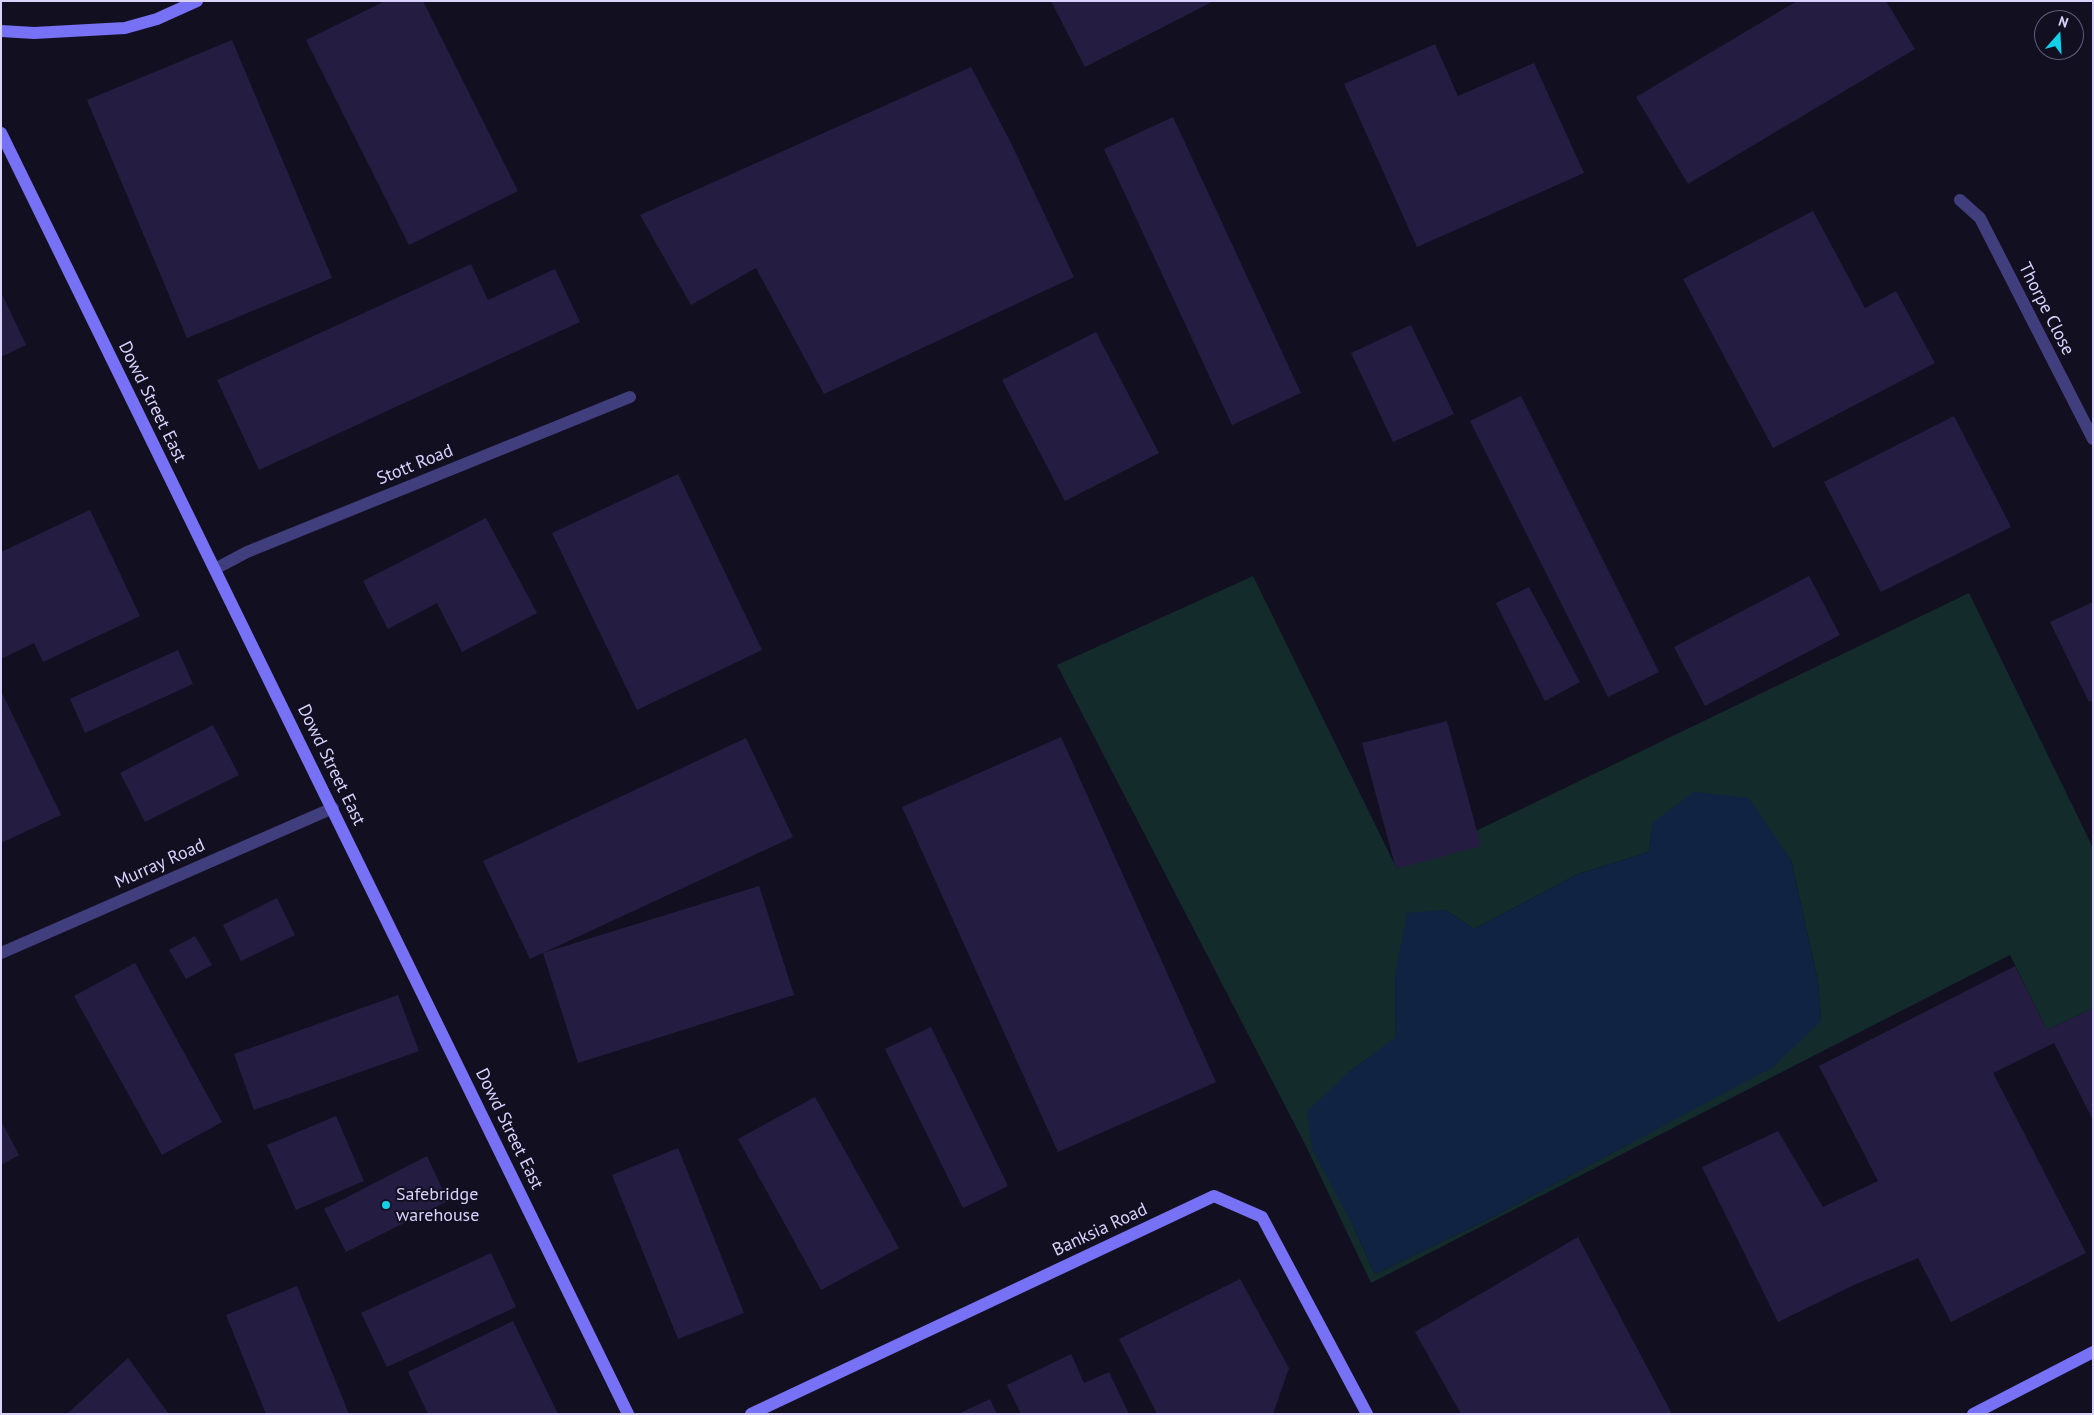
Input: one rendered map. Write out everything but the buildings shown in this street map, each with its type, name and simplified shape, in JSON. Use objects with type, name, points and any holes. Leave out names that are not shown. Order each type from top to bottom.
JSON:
[{"type":"street","points":[[1,31],[34,33],[125,28],[157,19],[198,1]]},
{"type":"street","name":"Dowd Street East","points":[[1,133],[628,1414]]},
{"type":"street","name":"Thorpe Close","points":[[1960,200],[1980,218],[2093,439]]},
{"type":"street","name":"Stott Road","points":[[215,569],[247,552],[630,397]]},
{"type":"street","name":"Murray Road","points":[[1,953],[333,808]]},
{"type":"street","name":"Banksia Road","points":[[751,1414],[1214,1196],[1262,1217],[1367,1414]]},
{"type":"street","points":[[1974,1414],[2093,1352]]},
{"type":"green space","points":[[1253,576],[1397,869],[1969,593],[2093,848],[2093,1008],[2047,1030],[2010,955],[1371,1283],[1307,1148],[1057,665]],"holes":[[[1653,822],[1791,860],[1818,982],[1821,1021],[1623,1147],[1491,1218],[1375,1274],[1353,1226],[1349,1072],[1396,1038],[1395,975],[1446,910],[1474,929],[1578,874],[1649,852]]]},
{"type":"water","points":[[1694,792],[1749,798],[1791,860],[1818,982],[1821,1021],[1773,1067],[1491,1218],[1375,1274],[1353,1226],[1312,1149],[1307,1111],[1349,1072],[1396,1037],[1395,975],[1407,913],[1446,910],[1474,929],[1578,874],[1649,852],[1653,822]]},
{"type":"place","name":"Safebridge warehouse","points":[[386,1205]]}]
